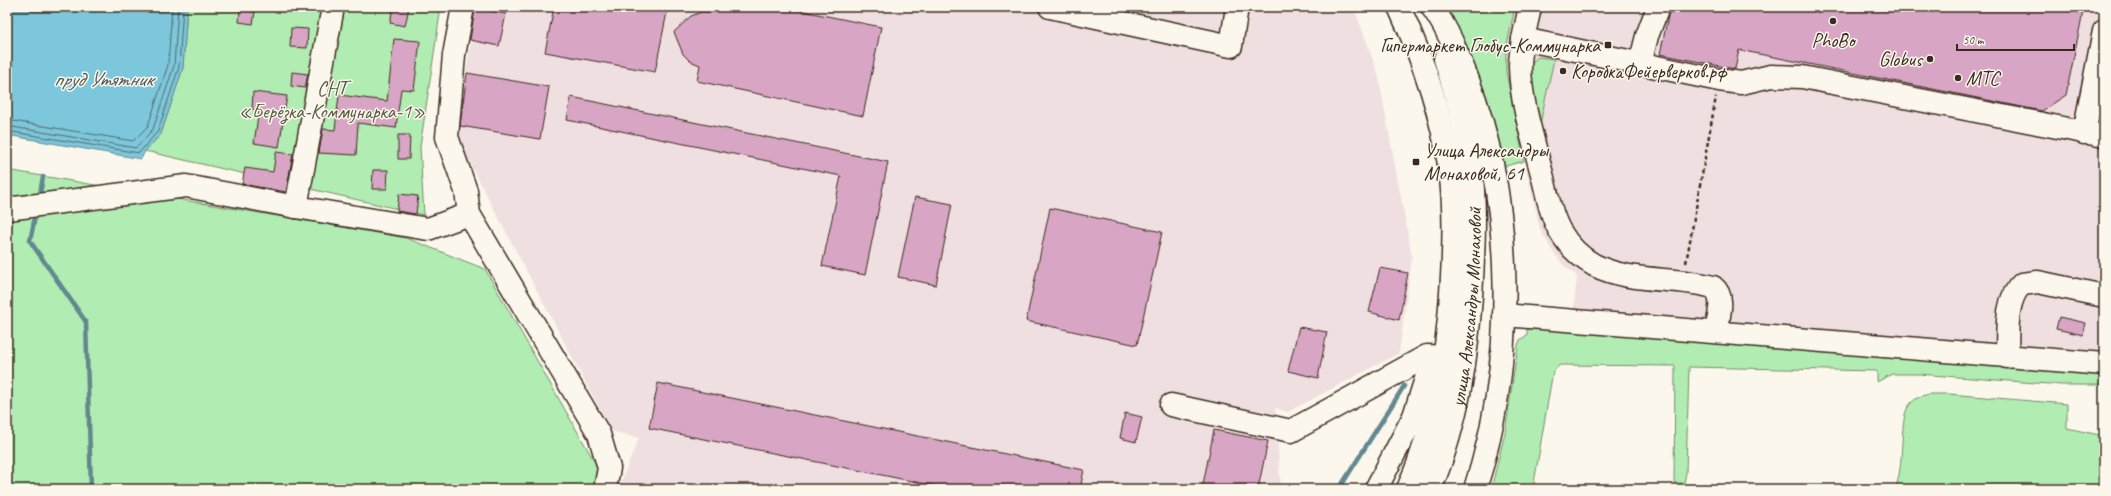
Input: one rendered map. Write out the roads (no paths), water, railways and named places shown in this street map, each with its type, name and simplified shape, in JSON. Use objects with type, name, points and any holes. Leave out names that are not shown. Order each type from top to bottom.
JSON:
[{"type":"main road","points":[[296,207],[332,7]]},
{"type":"main road","points":[[463,7],[454,55],[447,137],[466,192],[469,214],[599,434],[609,468],[605,489]]},
{"type":"main road","points":[[1050,7],[1231,46],[1237,7]]},
{"type":"main road","name":"улица Александры Монаховой","points":[[1399,7],[1420,57],[1433,96],[1450,171],[1455,237],[1452,280],[1439,357],[1433,418],[1408,489]]},
{"type":"main road","name":"улица Александры Монаховой","points":[[1424,7],[1455,89],[1465,130],[1470,163],[1474,238],[1470,327],[1463,375],[1452,423],[1430,489]]},
{"type":"main road","points":[[1432,7],[1457,52],[1478,107],[1489,153],[1499,209],[1503,261],[1504,315],[1492,418],[1475,489]]},
{"type":"main road","points":[[1530,7],[1523,39],[1520,65],[1522,92],[1554,220],[1566,241],[1577,252],[1593,264],[1621,275],[1713,286],[1720,295],[1721,301],[1716,332]]},
{"type":"main road","points":[[1640,64],[1647,36],[1658,7]]},
{"type":"main road","points":[[1523,39],[1640,64],[1741,83],[1771,76],[1784,75],[1802,77],[2094,134],[2104,31]]},
{"type":"main road","points":[[7,209],[186,186],[296,207],[428,229],[469,214]]},
{"type":"main road","points":[[2007,357],[2010,309],[2017,289],[2022,284],[2038,282],[2104,296]]},
{"type":"main road","points":[[1504,315],[2104,364]]},
{"type":"main road","points":[[1171,405],[1291,431],[1406,366],[1427,356],[1439,357],[1414,416],[1376,489]]},
{"type":"water","name":"пруд Утятник","points":[[7,7],[187,7],[183,68],[161,134],[145,151],[141,159],[7,135]]},
{"type":"waterway","points":[[39,199],[43,177]]},
{"type":"waterway","points":[[36,212],[30,241],[86,322],[91,489]]},
{"type":"waterway","points":[[1339,489],[1404,386]]},
{"type":"place","name":"PhoBo","points":[[1833,21]]},
{"type":"place","name":"Гипермаркет Глобус-Коммунарка","points":[[1608,45]]},
{"type":"place","name":"Globus","points":[[1930,59]]},
{"type":"place","name":"КоробкаФейерверков.рф","points":[[1563,71]]},
{"type":"place","name":"МТС","points":[[1958,78]]},
{"type":"place","name":"Улица Александры Монаховой, 61","points":[[1416,162]]},
{"type":"park label","name":"СНТ «Берёзка-Коммунарка-1»","points":[[332,100]]}]
